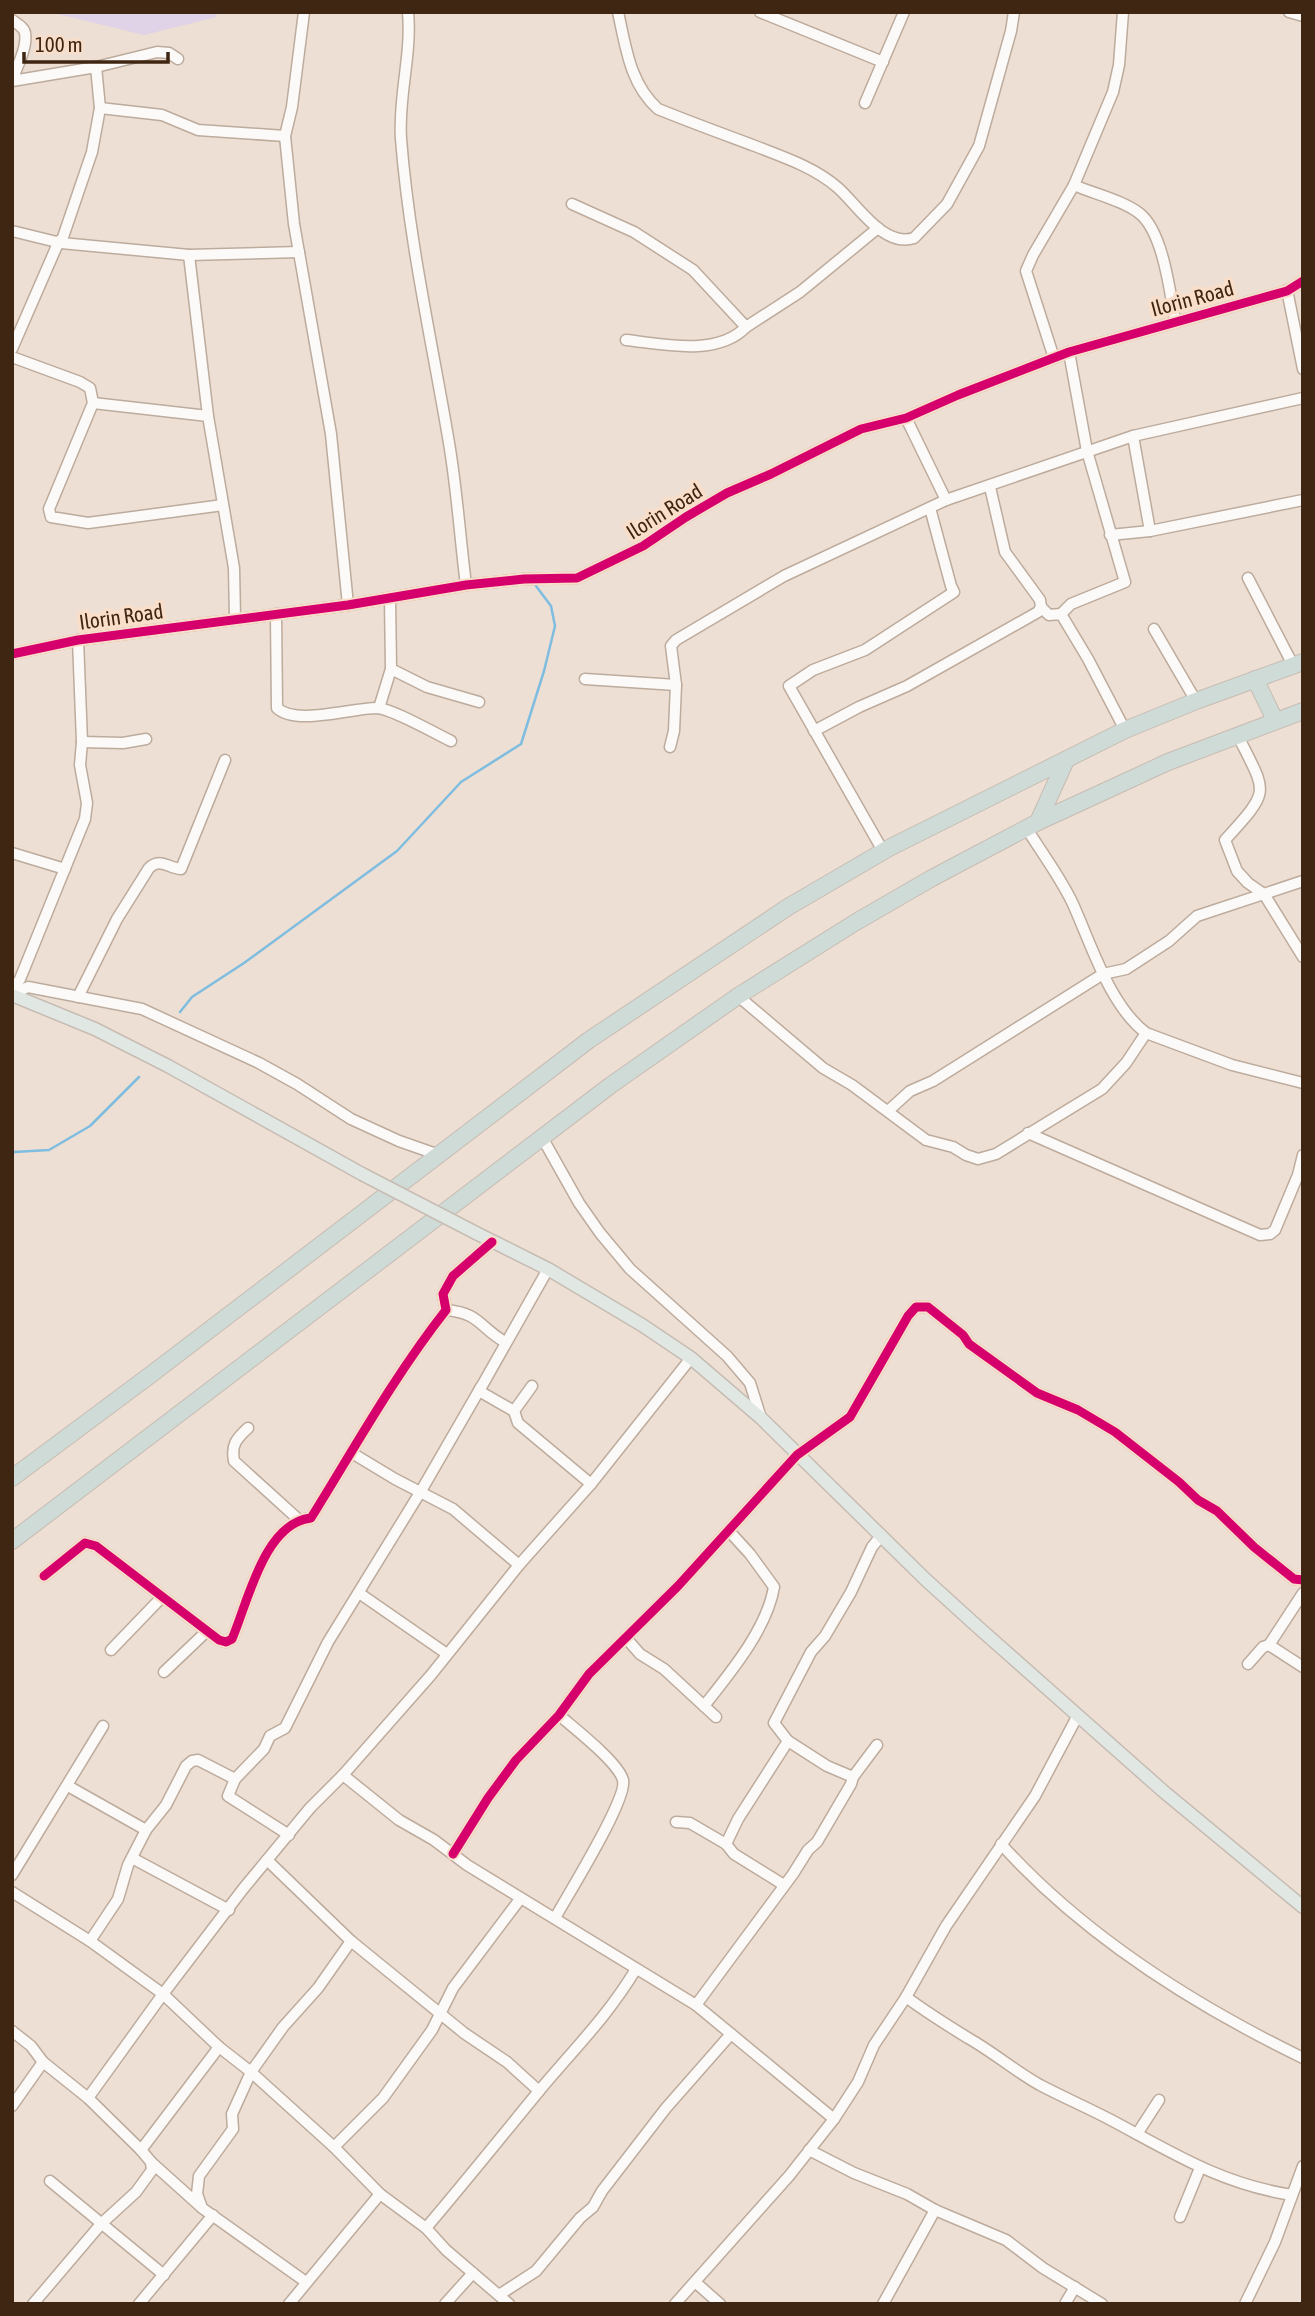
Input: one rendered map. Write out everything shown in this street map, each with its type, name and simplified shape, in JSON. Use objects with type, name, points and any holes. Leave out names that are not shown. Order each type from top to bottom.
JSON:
[{"type":"highway","points":[[12,1478],[589,1040],[788,907],[883,851],[1125,730],[1298,663]]},
{"type":"highway","points":[[1255,679],[1275,720]]},
{"type":"highway","points":[[12,1541],[611,1085],[738,996],[899,897],[1033,825],[1168,762],[1303,711]]},
{"type":"highway","points":[[1033,825],[1066,760]]},
{"type":"main road","points":[[12,993],[95,1029],[362,1174],[548,1269],[642,1325],[691,1358],[761,1418],[979,1628],[1163,1791],[1303,1907]]},
{"type":"street","points":[[304,12],[292,107],[285,136],[299,252],[331,434],[348,605]]},
{"type":"street","points":[[408,12],[410,44],[403,81],[401,136],[411,228],[449,443],[466,585]]},
{"type":"street","points":[[618,12],[629,63],[646,98],[658,110],[792,160],[836,186],[878,228],[891,237],[902,240],[914,238],[947,204],[979,146],[1011,32],[1014,12]]},
{"type":"street","points":[[760,12],[883,62]]},
{"type":"street","points":[[865,103],[899,29],[904,12]]},
{"type":"street","points":[[1054,358],[1026,271],[1074,186],[1113,92],[1119,65],[1123,12]]},
{"type":"street","points":[[1289,12],[1303,16]]},
{"type":"street","points":[[12,20],[22,27],[25,33],[12,81],[96,68],[157,52],[169,53],[178,59]]},
{"type":"street","points":[[12,349],[60,242],[92,152],[100,108],[96,68]]},
{"type":"street","points":[[100,108],[162,115],[198,130],[285,136]]},
{"type":"street","points":[[1074,186],[1142,215],[1155,236],[1167,276],[1175,320]]},
{"type":"street","points":[[572,204],[634,232],[693,270],[746,327]]},
{"type":"street","points":[[626,340],[691,346],[714,343],[740,334],[746,327],[800,292],[878,228]]},
{"type":"street","points":[[12,231],[60,242],[189,255],[299,252]]},
{"type":"street","points":[[189,255],[208,416],[234,568],[235,618]]},
{"type":"street","name":"Ilorin Road","points":[[13,655],[78,640],[348,605],[466,585],[524,579],[568,579],[588,574],[643,546],[727,493],[861,429],[906,418],[1069,352],[1287,289],[1303,281]]},
{"type":"street","points":[[1287,289],[1303,369]]},
{"type":"street","points":[[990,486],[1005,552],[1049,615],[1061,614],[1071,604],[1125,582],[1087,451],[1069,352]]},
{"type":"street","points":[[12,357],[88,385],[93,403],[49,509],[51,517],[88,523],[223,505]]},
{"type":"street","points":[[670,747],[674,731],[676,685],[670,655],[671,646],[676,640],[784,576],[946,500],[1087,451],[1133,436],[1303,398]]},
{"type":"street","points":[[93,403],[208,416]]},
{"type":"street","points":[[906,418],[946,500]]},
{"type":"street","points":[[1133,436],[1150,531]]},
{"type":"street","points":[[1110,535],[1150,531],[1303,500]]},
{"type":"street","points":[[883,851],[789,685],[813,670],[865,650],[954,592],[930,508]]},
{"type":"street","points":[[1248,578],[1298,663]]},
{"type":"street","points":[[379,708],[391,669],[390,598]]},
{"type":"street","points":[[814,731],[859,707],[908,686],[1038,612],[1041,607]]},
{"type":"street","points":[[276,614],[276,708],[282,713],[297,716],[379,708],[451,741]]},
{"type":"street","points":[[1061,614],[1125,730]]},
{"type":"street","points":[[1154,629],[1196,701]]},
{"type":"street","points":[[12,993],[65,869],[86,811],[80,765],[82,742],[78,640]]},
{"type":"street","points":[[391,669],[427,687],[479,702]]},
{"type":"street","points":[[585,679],[676,685]]},
{"type":"street","points":[[1237,734],[1260,781],[1262,793],[1255,808],[1225,840],[1237,871],[1264,894],[1303,957]]},
{"type":"street","points":[[82,742],[123,743],[146,738]]},
{"type":"street","points":[[78,997],[117,919],[149,867],[154,862],[160,862],[181,869],[225,760]]},
{"type":"street","points":[[1033,825],[1104,974],[1136,1026],[1146,1033],[1232,1065],[1303,1083]]},
{"type":"street","points":[[12,853],[65,869]]},
{"type":"street","points":[[888,1111],[910,1091],[933,1080],[1104,974],[1126,969],[1169,941],[1197,916],[1303,881]]},
{"type":"street","points":[[12,993],[29,987],[142,1009],[259,1063],[351,1119],[439,1155]]},
{"type":"street","points":[[738,996],[823,1068],[852,1085],[926,1140],[953,1147],[978,1159],[996,1154],[1102,1089],[1126,1063],[1146,1033]]},
{"type":"street","points":[[1028,1132],[1260,1235],[1270,1234],[1275,1230],[1300,1176],[1303,1155]]},
{"type":"street","points":[[542,1139],[579,1203],[630,1269],[727,1356],[750,1383],[761,1418]]},
{"type":"street","points":[[44,1576],[85,1543],[96,1546],[207,1631],[226,1642],[232,1639],[262,1558],[298,1519],[311,1518],[389,1390],[422,1340],[446,1310],[443,1294],[453,1276],[492,1242]]},
{"type":"street","points":[[289,1835],[228,1796],[235,1779],[264,1749],[270,1737],[285,1728],[328,1642],[421,1491],[548,1269]]},
{"type":"street","points":[[453,1854],[488,1798],[516,1760],[559,1715],[589,1674],[678,1586],[797,1455],[850,1417],[908,1316],[916,1307],[928,1307],[963,1335],[969,1344],[1037,1393],[1078,1410],[1115,1432],[1198,1500],[1217,1511],[1254,1547],[1294,1579],[1303,1580]]},
{"type":"street","points":[[446,1310],[464,1312],[479,1320],[488,1332],[505,1342]]},
{"type":"street","points":[[88,2098],[163,1994],[267,1860],[591,1484],[691,1358]]},
{"type":"street","points":[[514,1411],[532,1386]]},
{"type":"street","points":[[481,1387],[479,1391],[514,1411],[518,1423],[591,1484]]},
{"type":"street","points":[[248,1428],[236,1438],[232,1449],[234,1461],[298,1519]]},
{"type":"street","points":[[352,1453],[395,1479],[453,1508],[519,1565]]},
{"type":"street","points":[[704,1706],[728,1676],[765,1617],[775,1587],[729,1531]]},
{"type":"street","points":[[853,1777],[827,1766],[788,1741],[775,1723],[811,1652],[825,1636],[851,1592],[872,1547],[881,1536]]},
{"type":"street","points":[[1248,1664],[1263,1647],[1269,1645],[1303,1593]]},
{"type":"street","points":[[359,1594],[447,1654]]},
{"type":"street","points":[[111,1650],[162,1597]]},
{"type":"street","points":[[163,1672],[207,1631]]},
{"type":"street","points":[[626,1638],[640,1654],[664,1669],[716,1717]]},
{"type":"street","points":[[1269,1645],[1303,1667]]},
{"type":"street","points":[[555,1918],[620,1803],[624,1780],[615,1765],[559,1715]]},
{"type":"street","points":[[675,2304],[789,2176],[834,2119],[858,2082],[874,2045],[906,1997],[946,1926],[1035,1796],[1078,1715]]},
{"type":"street","points":[[12,1875],[103,1726]]},
{"type":"street","points":[[726,1844],[738,1819],[788,1741]]},
{"type":"street","points":[[696,2005],[808,1850],[817,1842],[853,1777],[877,1745]]},
{"type":"street","points":[[90,1941],[117,1899],[128,1865],[146,1830],[166,1805],[186,1766],[192,1760],[198,1760],[235,1779]]},
{"type":"street","points":[[343,1775],[399,1819],[520,1899],[696,2005],[834,2119]]},
{"type":"street","points":[[68,1786],[146,1830]]},
{"type":"street","points":[[676,1822],[690,1823],[726,1844],[734,1854],[784,1885]]},
{"type":"street","points":[[1001,1844],[1023,1868],[1111,1945],[1217,2011],[1303,2058]]},
{"type":"street","points":[[132,1858],[229,1910]]},
{"type":"street","points":[[267,1860],[352,1941],[464,2034],[507,2062],[540,2091]]},
{"type":"street","points":[[12,1892],[90,1941],[163,1994],[219,2047],[251,2072],[334,2147],[380,2194],[426,2228],[446,2250],[509,2304]]},
{"type":"street","points":[[334,2147],[383,2098],[432,2030],[453,1988],[520,1899]]},
{"type":"street","points":[[202,2208],[197,2194],[199,2176],[233,2129],[232,2115],[251,2072],[283,2027],[318,1988],[352,1941]]},
{"type":"street","points":[[426,2228],[597,2026],[636,1969]]},
{"type":"street","points":[[906,1997],[1038,2084],[1161,2149],[1200,2168],[1260,2190],[1292,2195]]},
{"type":"street","points":[[12,2031],[31,2046],[43,2062],[88,2098],[151,2162],[202,2208],[306,2282]]},
{"type":"street","points":[[499,2295],[536,2271],[580,2218],[593,2207],[601,2191],[666,2109],[731,2034]]},
{"type":"street","points":[[141,2150],[219,2047]]},
{"type":"street","points":[[12,2106],[43,2062]]},
{"type":"street","points":[[1137,2134],[1159,2100]]},
{"type":"street","points":[[809,2150],[854,2173],[915,2198],[935,2210],[1006,2239],[1043,2268],[1102,2304]]},
{"type":"street","points":[[33,2304],[101,2224],[136,2192],[152,2170],[151,2162]]},
{"type":"street","points":[[1245,2304],[1275,2242],[1303,2166]]},
{"type":"street","points":[[1180,2217],[1200,2168]]},
{"type":"street","points":[[50,2181],[164,2275]]},
{"type":"street","points":[[289,2304],[380,2194]]},
{"type":"street","points":[[883,2304],[935,2210]]},
{"type":"street","points":[[139,2304],[213,2215]]},
{"type":"street","points":[[445,2304],[473,2273]]},
{"type":"street","points":[[695,2281],[720,2304]]},
{"type":"street","points":[[1065,2304],[1075,2287]]},
{"type":"shaded area","points":[[49,12],[216,12],[217,17],[144,35]]},
{"type":"waterway","points":[[180,1012],[192,997],[244,963],[397,851],[461,782],[521,744],[555,626],[551,606],[536,586]]},
{"type":"waterway","points":[[12,1155],[14,1152],[49,1150],[90,1126],[139,1077]]},
{"type":"cycle path","points":[[12,654],[78,640],[348,605],[466,585],[524,579],[577,578],[643,546],[727,493],[861,429],[906,418],[1069,352],[1287,291],[1303,281]]},
{"type":"cycle path","points":[[44,1576],[85,1543],[96,1546],[219,1640],[226,1642],[232,1639],[260,1567],[270,1549],[281,1534],[295,1523],[311,1518],[392,1386],[446,1310],[443,1294],[453,1276],[492,1242]]},
{"type":"cycle path","points":[[453,1854],[488,1798],[516,1760],[559,1715],[589,1674],[678,1586],[797,1455],[850,1417],[908,1316],[916,1307],[928,1307],[963,1335],[969,1344],[1037,1393],[1078,1410],[1115,1432],[1198,1500],[1217,1511],[1254,1547],[1294,1579],[1303,1580]]}]
